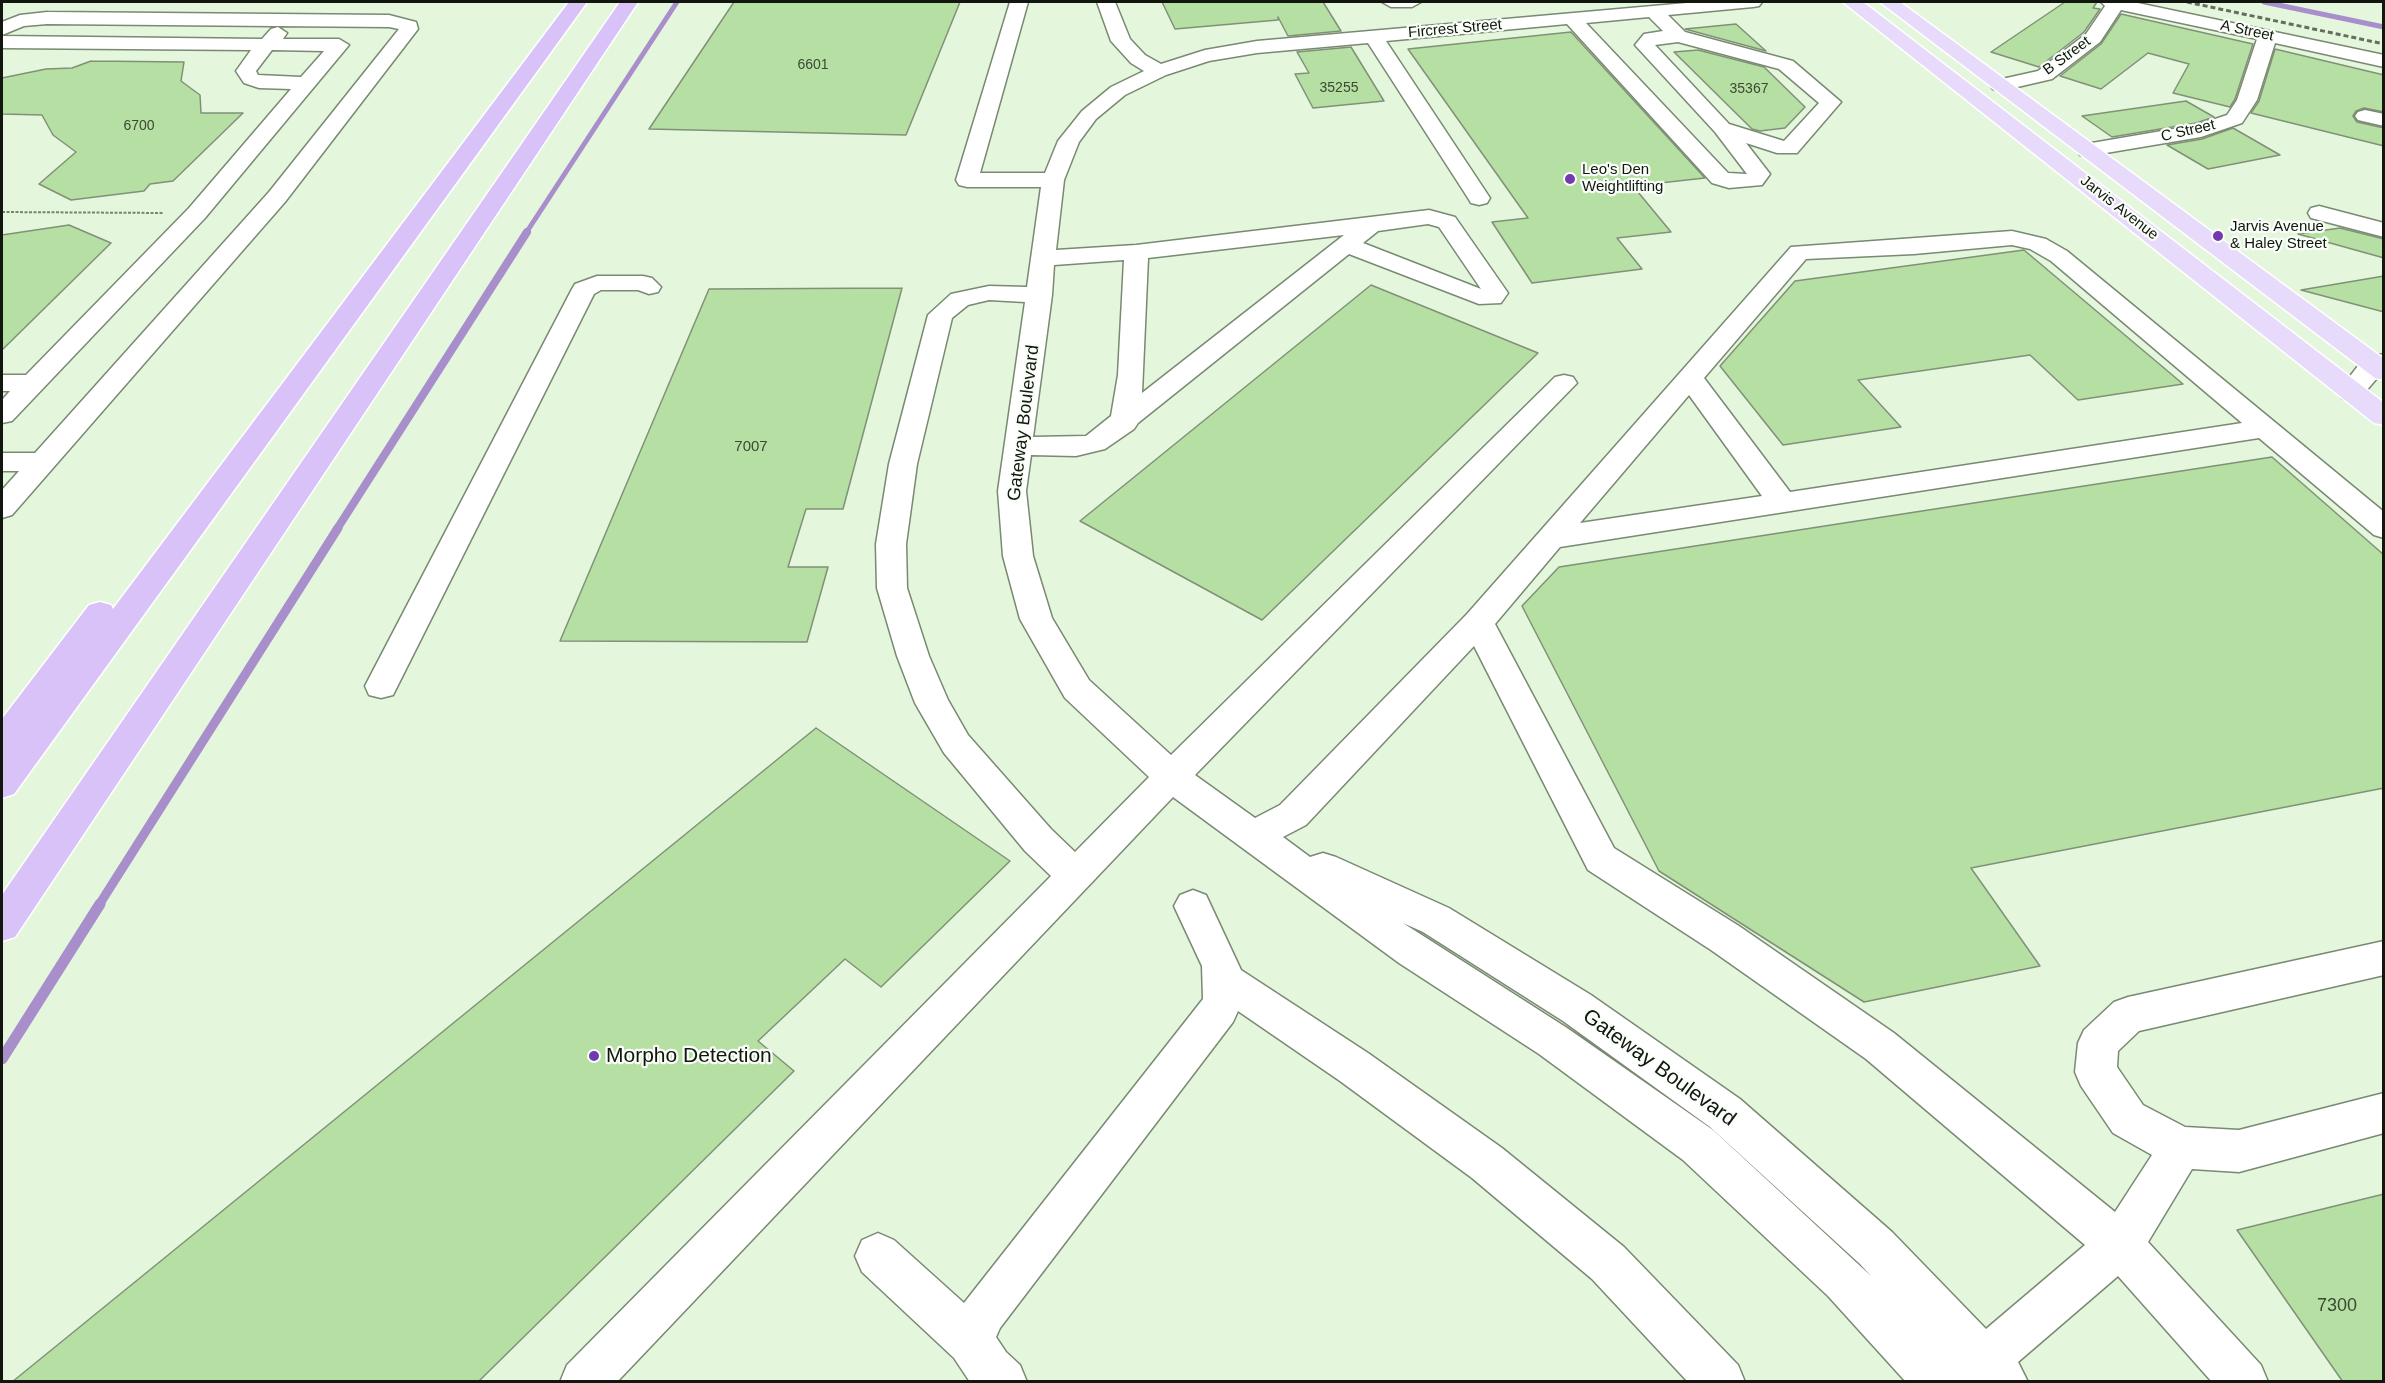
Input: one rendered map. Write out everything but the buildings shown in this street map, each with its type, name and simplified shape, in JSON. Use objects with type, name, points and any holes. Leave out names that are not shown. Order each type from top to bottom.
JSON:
[{"type":"highway","points":[[2,743],[562,2]]},
{"type":"highway","points":[[2,784],[578,2]]},
{"type":"highway","points":[[2,925],[629,2]]},
{"type":"main road","name":"Jarvis Avenue","points":[[1852,2],[2171,248],[2384,417]]},
{"type":"main road","name":"Jarvis Avenue","points":[[1889,2],[2380,366]]},
{"type":"street","points":[[1019,2],[967,180],[1053,180]]},
{"type":"street","points":[[1106,2],[1121,41],[1138,60],[1159,71]]},
{"type":"street","points":[[1391,2],[1412,2]]},
{"type":"street","name":"Fircrest Street","points":[[1159,71],[1226,53],[1238,63],[1247,66],[1491,26],[1754,2]]},
{"type":"street","name":"B Street","points":[[2000,85],[2045,75],[2093,39],[2113,2]]},
{"type":"street","name":"A Street","points":[[2113,2],[2384,61]]},
{"type":"street","points":[[1722,4],[1740,22]]},
{"type":"street","points":[[1479,9],[1491,26]]},
{"type":"street","points":[[1653,11],[1678,36]]},
{"type":"street","points":[[2,29],[20,21],[47,18],[405,23],[409,29],[376,45],[2,42]]},
{"type":"street","points":[[1571,18],[1720,178],[1729,181],[1754,180],[1758,174],[1722,128],[1644,42],[1651,38],[1678,36],[1786,65]]},
{"type":"street","points":[[292,20],[267,44],[249,64],[246,71],[251,79],[272,83],[305,84]]},
{"type":"street","name":"C Street","points":[[2088,150],[2201,131],[2235,119],[2247,100],[2268,36]]},
{"type":"street","points":[[1722,128],[1782,149],[1792,146],[1831,102],[1755,37]]},
{"type":"street","points":[[2,415],[197,213],[339,45]]},
{"type":"street","points":[[2,508],[277,196],[376,45]]},
{"type":"street","points":[[1362,47],[1479,198]]},
{"type":"street","name":"Gateway Boulevard","points":[[1159,71],[1118,91],[1089,115],[1069,141],[1053,180],[1045,258],[1012,491],[1018,556],[1036,619],[1077,689],[1171,777],[1413,951],[1553,1041],[1698,1145],[1844,1280],[1939,1382]]},
{"type":"street","points":[[2319,213],[2384,230]]},
{"type":"street","points":[[1045,258],[1136,252],[1429,217],[1447,222],[1496,293],[1495,296],[1487,299],[1479,297],[1348,245]]},
{"type":"street","points":[[1018,446],[1076,447],[1095,443],[1124,423],[1371,225]]},
{"type":"street","points":[[1254,835],[1293,815],[1478,622],[1799,252],[1914,247],[2012,238],[2038,244],[2059,256],[2384,528]]},
{"type":"street","points":[[1124,423],[1131,375],[1136,252]]},
{"type":"street","points":[[381,686],[584,289],[597,283],[643,283],[649,287]]},
{"type":"street","points":[[1040,295],[989,293],[960,299],[940,315],[903,464],[891,544],[892,588],[913,656],[932,703],[956,744],[1038,840],[1076,876]]},
{"type":"street","points":[[2351,392],[2380,366]]},
{"type":"street","points":[[1690,378],[1782,502]]},
{"type":"street","points":[[2,383],[33,383]]},
{"type":"street","points":[[584,1382],[1171,777],[1564,383]]},
{"type":"street","points":[[2351,392],[2384,390]]},
{"type":"street","points":[[1551,538],[2266,428]]},
{"type":"street","points":[[2,462],[42,462]]},
{"type":"street","points":[[1478,622],[1601,859],[1725,938],[1880,1046],[2120,1245],[2244,1382]]},
{"type":"street","name":"Gateway Boulevard","points":[[1254,835],[1436,920],[1577,1008],[1725,1113],[1876,1248],[1980,1374]]},
{"type":"street","points":[[971,1341],[983,1312],[1219,1009],[1224,995],[1221,966],[1193,906]]},
{"type":"street","points":[[2384,958],[2128,1015],[2098,1043],[2096,1072],[2128,1119],[2181,1148],[2239,1151],[2384,1113]]},
{"type":"street","points":[[1222,979],[1354,1067],[1495,1169],[1608,1263],[1720,1382]]},
{"type":"street","points":[[1980,1374],[2120,1245],[2181,1148]]},
{"type":"street","points":[[878,1256],[971,1341],[989,1369],[1003,1382]]},
{"type":"path","points":[[2,162],[2,174]]},
{"type":"path","points":[[2,212],[197,213]]},
{"type":"waterway","points":[[526,233],[677,2]]},
{"type":"waterway","points":[[2264,2],[2384,27]]},
{"type":"waterway","points":[[337,529],[527,232]]},
{"type":"waterway","points":[[99,905],[338,528]]},
{"type":"waterway","points":[[2,1059],[100,904]]},
{"type":"railway","points":[[2187,2],[2384,44]]},
{"type":"place","name":"Leo's Den Weightlifting","points":[[1570,179]]},
{"type":"place","name":"Jarvis Avenue & Haley Street","points":[[2218,236]]},
{"type":"place","name":"Morpho Detection","points":[[594,1056]]}]
